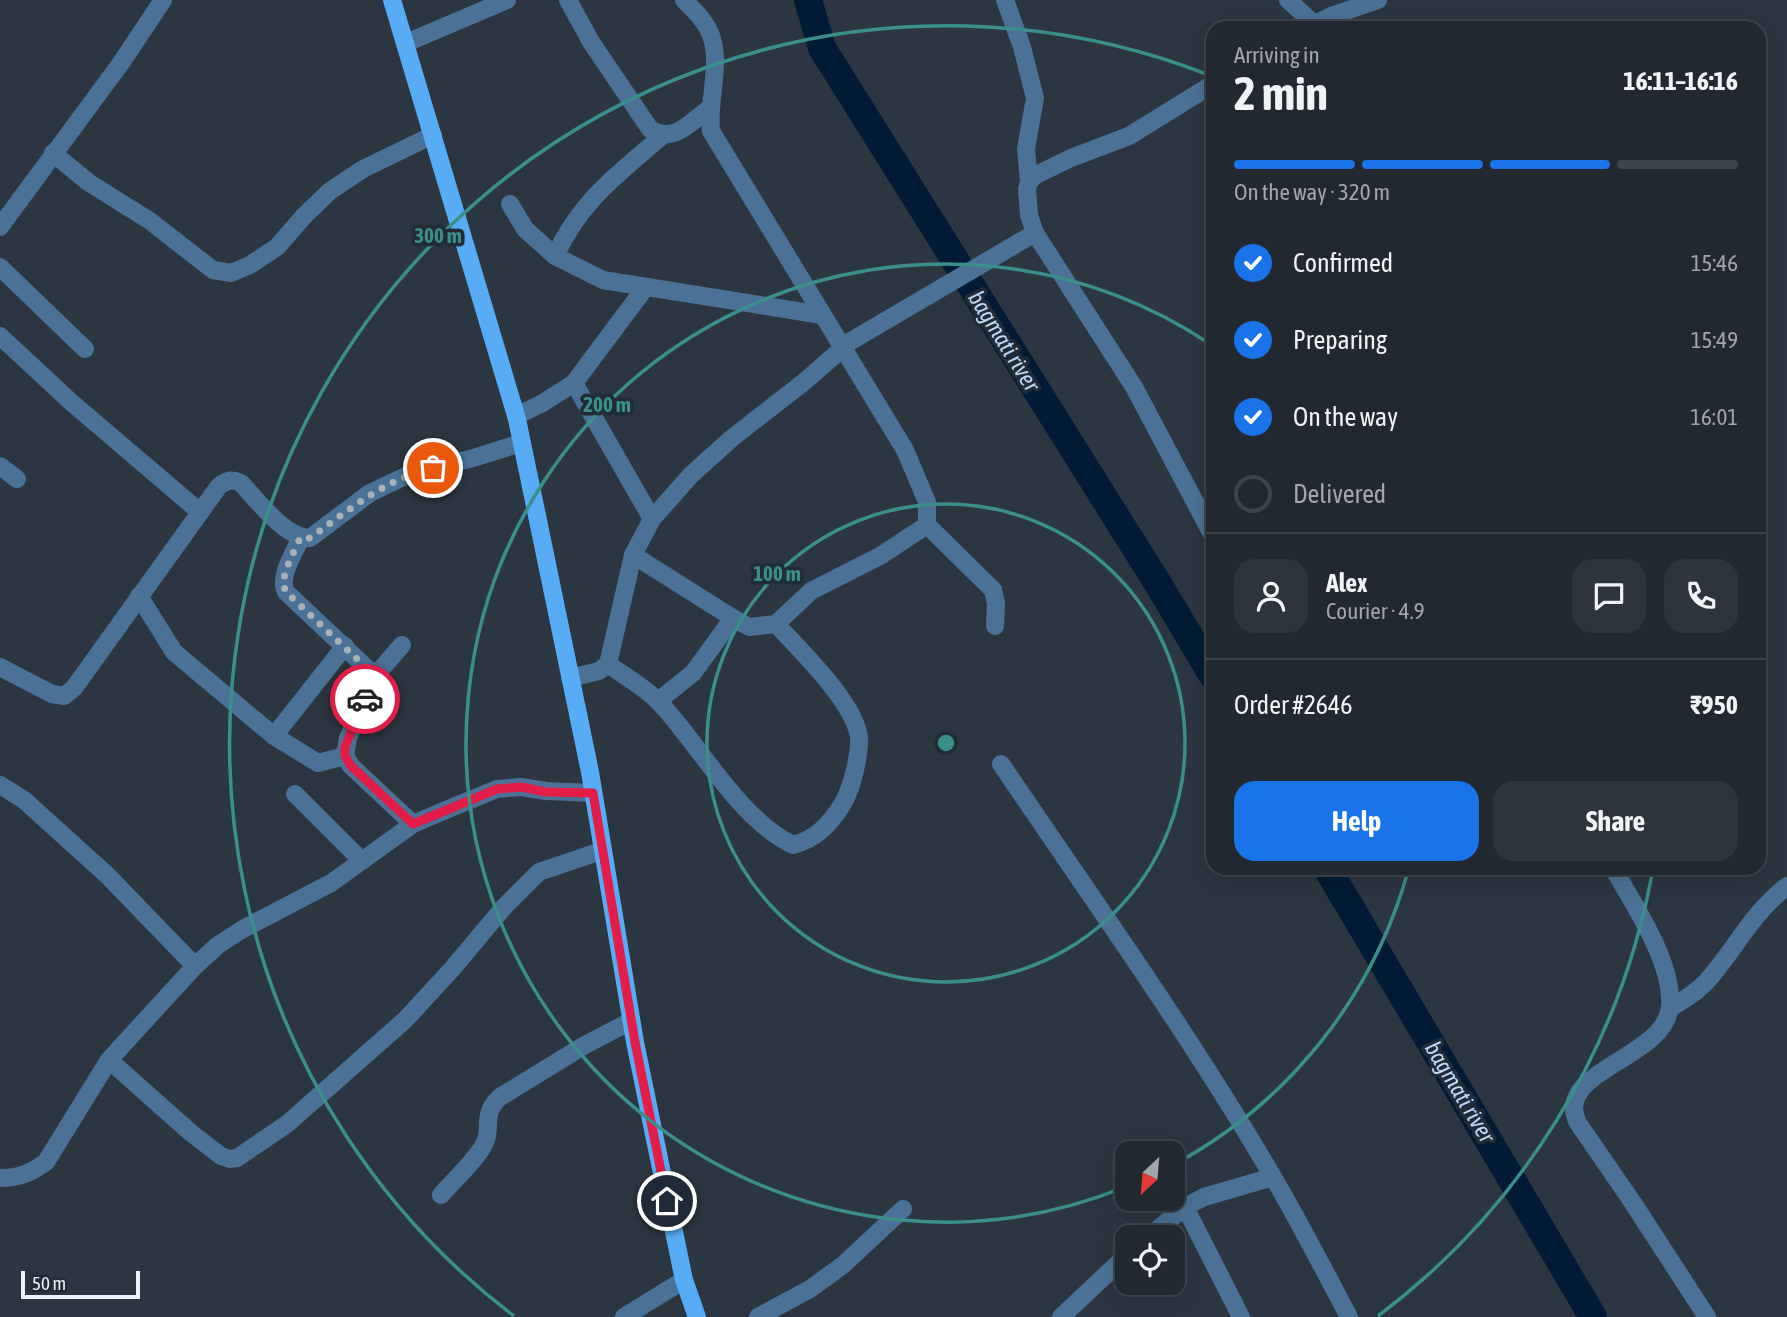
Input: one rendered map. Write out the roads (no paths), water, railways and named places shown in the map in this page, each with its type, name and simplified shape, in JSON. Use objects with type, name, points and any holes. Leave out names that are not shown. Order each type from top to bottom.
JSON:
[{"type":"main road","points":[[393,0],[516,416],[593,793],[631,1021],[684,1280],[697,1317]]},
{"type":"street","points":[[0,227],[121,63],[163,0]]},
{"type":"street","points":[[406,43],[508,0]]},
{"type":"street","points":[[568,0],[591,42],[650,129],[662,136]]},
{"type":"street","points":[[684,0],[705,22],[713,38],[715,67],[710,131],[822,315],[846,345],[905,450],[927,502],[927,526],[993,590],[996,603],[995,626]]},
{"type":"street","points":[[1005,0],[1022,47],[1035,98],[1026,149],[1029,215],[1035,233],[1133,387],[1206,523]]},
{"type":"street","points":[[1288,0],[1307,21]]},
{"type":"street","points":[[1324,21],[1378,0]]},
{"type":"street","points":[[1029,182],[1036,175],[1129,136],[1206,87]]},
{"type":"street","points":[[555,256],[568,229],[588,202],[662,136],[675,134],[710,108]]},
{"type":"street","points":[[53,153],[88,182],[150,221],[213,270],[231,273],[250,265],[277,247],[321,200],[363,169],[433,135]]},
{"type":"street","points":[[510,204],[525,229],[555,256],[603,280],[822,315]]},
{"type":"street","points":[[570,678],[599,671],[608,664],[633,555],[652,519],[691,475],[846,345],[1035,233]]},
{"type":"street","points":[[0,267],[85,349]]},
{"type":"street","points":[[516,416],[574,383],[645,288]]},
{"type":"street","points":[[0,336],[71,402],[200,512]]},
{"type":"street","points":[[574,383],[652,519]]},
{"type":"street","points":[[0,667],[52,694],[64,696],[74,688],[219,486],[226,481],[233,480],[241,484],[289,532],[300,538],[310,538],[370,494],[414,472],[522,443]]},
{"type":"street","points":[[0,466],[17,479]]},
{"type":"street","points":[[633,555],[749,626],[776,624],[811,591],[880,556],[927,526]]},
{"type":"street","points":[[300,538],[283,585],[286,592],[375,676]]},
{"type":"street","points":[[139,596],[174,652],[274,736],[318,763],[345,756]]},
{"type":"street","points":[[659,701],[693,673],[733,618]]},
{"type":"street","points":[[608,664],[659,701],[758,822],[778,838],[793,845],[807,841],[823,830],[847,797],[858,756],[859,737],[851,715],[823,676],[776,624]]},
{"type":"street","points":[[402,645],[375,676],[345,747],[345,756],[351,766],[413,824]]},
{"type":"street","points":[[274,736],[345,646]]},
{"type":"street","points":[[1001,764],[1154,990],[1273,1177],[1349,1317]]},
{"type":"street","points":[[0,785],[24,800],[107,875],[195,966]]},
{"type":"street","points":[[0,1178],[14,1178],[31,1173],[46,1162],[109,1060],[195,966],[218,945],[331,883],[413,824],[497,789],[521,787],[546,792],[593,793]]},
{"type":"street","points":[[295,793],[362,861]]},
{"type":"street","points":[[109,1060],[221,1156],[237,1158],[287,1124],[405,1020],[504,907],[539,872],[601,851]]},
{"type":"street","points":[[1617,875],[1662,963],[1670,1008],[1663,1024],[1651,1040],[1581,1089],[1574,1109],[1578,1123],[1707,1317]]},
{"type":"street","points":[[1670,1008],[1705,984],[1752,919],[1787,886]]},
{"type":"street","points":[[441,1195],[483,1147],[488,1126],[487,1115],[500,1097],[584,1045],[631,1021]]},
{"type":"street","points":[[1241,1317],[1185,1207],[1204,1197],[1273,1177]]},
{"type":"street","points":[[758,1317],[810,1289],[843,1265],[903,1209]]},
{"type":"street","points":[[1163,1225],[1180,1211]]},
{"type":"street","points":[[1061,1317],[1115,1266]]},
{"type":"street","points":[[624,1317],[684,1280]]},
{"type":"waterway","name":"bagmati river","points":[[808,0],[822,48],[1206,664]]},
{"type":"waterway","name":"bagmati river","points":[[1331,875],[1593,1317]]}]
